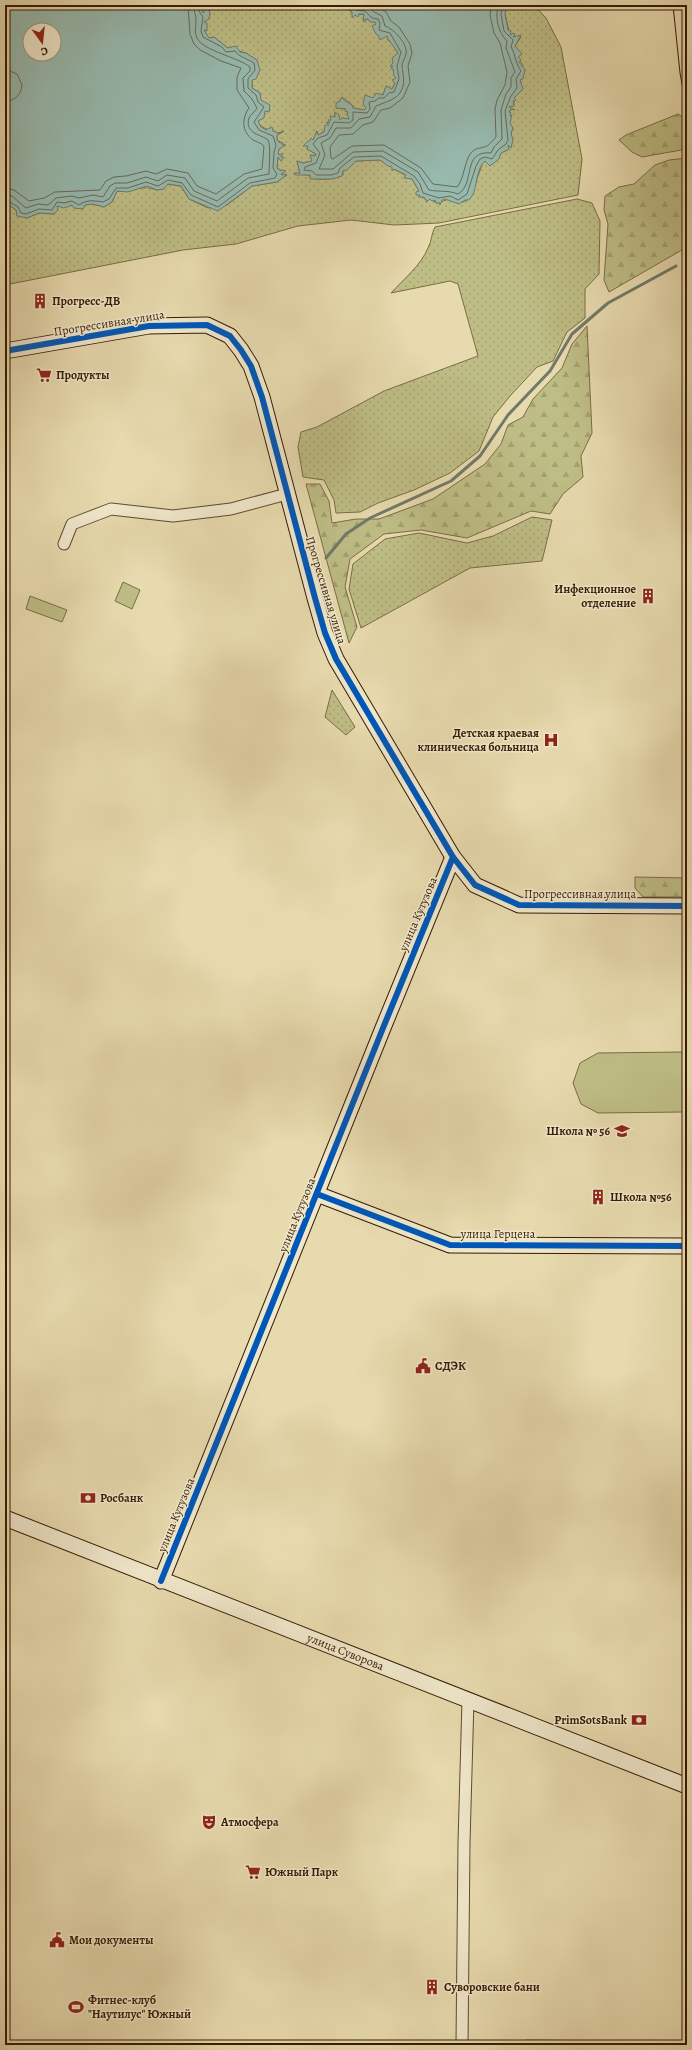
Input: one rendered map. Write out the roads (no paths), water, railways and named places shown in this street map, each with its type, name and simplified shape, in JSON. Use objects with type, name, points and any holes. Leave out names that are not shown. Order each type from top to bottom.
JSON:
[{"type":"street","name":"Прогрессивная улица","points":[[5,351],[149,326],[207,325],[215,327],[230,336],[251,366],[262,397],[315,598],[325,633],[336,659],[453,857],[475,885],[519,905],[687,906]]},
{"type":"street","points":[[64,544],[72,524],[110,509],[173,516],[231,509],[287,494]]},
{"type":"street","name":"улица Кутузова","points":[[161,1581],[453,857]]},
{"type":"street","name":"улица Герцена","points":[[317,1194],[450,1244],[687,1246]]},
{"type":"street","name":"улица Суворова","points":[[5,1518],[161,1581],[687,1786]]},
{"type":"street","points":[[462,2045],[464,1843],[468,1700]]},
{"type":"water","points":[[5,5],[205,5],[204,9],[202,9],[203,13],[207,9],[210,12],[209,19],[204,22],[207,23],[207,31],[204,30],[209,38],[214,37],[228,48],[236,46],[240,52],[246,53],[257,60],[260,70],[256,79],[252,80],[252,88],[260,93],[261,100],[270,105],[269,112],[265,111],[264,118],[258,121],[261,127],[266,130],[272,127],[273,131],[278,133],[284,131],[277,135],[277,140],[280,143],[282,142],[282,145],[286,145],[279,149],[278,154],[280,155],[283,153],[281,157],[284,157],[281,161],[278,157],[277,168],[281,171],[286,171],[281,174],[282,175],[287,175],[277,182],[252,186],[218,211],[189,199],[181,186],[168,184],[164,189],[157,190],[147,186],[128,192],[117,191],[112,202],[104,207],[93,204],[85,205],[83,209],[74,208],[72,205],[64,208],[57,206],[58,210],[54,214],[39,213],[27,218],[17,216],[16,210],[5,202],[5,96],[7,95],[5,92],[6,87],[8,86],[5,84],[5,79],[7,79]]},
{"type":"water","points":[[347,5],[507,5],[505,14],[508,30],[511,31],[510,35],[514,33],[515,35],[513,37],[521,35],[515,46],[522,54],[518,57],[521,60],[519,62],[525,70],[523,79],[520,80],[523,89],[514,98],[516,100],[513,101],[514,106],[509,107],[515,110],[511,109],[509,112],[511,113],[510,116],[512,115],[510,123],[513,128],[511,133],[513,140],[511,148],[508,145],[509,149],[501,153],[499,159],[490,166],[485,161],[482,164],[473,195],[469,200],[465,200],[459,204],[445,199],[442,200],[440,205],[439,202],[437,204],[435,200],[432,201],[430,199],[426,202],[427,201],[424,197],[418,197],[420,195],[416,195],[416,192],[419,191],[412,179],[404,178],[406,175],[394,169],[392,171],[392,167],[380,160],[356,161],[347,170],[343,171],[342,176],[332,179],[310,179],[310,175],[295,175],[294,173],[300,173],[297,161],[303,163],[312,161],[310,155],[315,156],[316,154],[307,149],[308,146],[303,146],[310,141],[311,138],[313,140],[317,131],[318,135],[324,132],[325,125],[329,125],[326,122],[330,123],[328,120],[331,120],[330,116],[335,117],[335,112],[339,115],[340,120],[342,118],[349,119],[347,114],[348,112],[345,111],[346,109],[336,108],[336,103],[340,101],[342,97],[352,105],[353,108],[364,110],[366,108],[363,104],[365,95],[373,98],[376,93],[383,95],[386,86],[392,89],[395,83],[392,80],[396,78],[394,76],[393,69],[391,68],[393,66],[390,66],[393,63],[392,58],[398,53],[388,40],[387,36],[380,40],[372,26],[376,24],[375,22],[370,22],[368,19],[365,19],[365,22],[363,21],[364,14],[359,14],[358,17],[355,15],[352,18],[352,12],[348,9]]},
{"type":"waterway","points":[[326,558],[346,534],[370,518],[451,481],[480,456],[508,415],[550,371],[572,334],[608,303],[676,266]]},
{"type":"tram line","points":[[673,5],[680,73],[687,111]]},
{"type":"tram line","points":[[683,60],[687,80]]},
{"type":"place","name":"Прогресс-ДВ","points":[[40,301]]},
{"type":"place","name":"Продукты","points":[[44,375]]},
{"type":"place","name":"Инфекционное отделение","points":[[648,596]]},
{"type":"place","name":"Детская краевая клиническая больница","points":[[551,740]]},
{"type":"place","name":"Школа № 56","points":[[622,1131]]},
{"type":"place","name":"Школа №56","points":[[598,1197]]},
{"type":"place","name":"СДЭК","points":[[423,1366]]},
{"type":"place","name":"Росбанк","points":[[88,1498]]},
{"type":"place","name":"PrimSotsBank","points":[[639,1720]]},
{"type":"place","name":"Атмосфера","points":[[209,1822]]},
{"type":"place","name":"Южный Парк","points":[[253,1872]]},
{"type":"place","name":"Мои документы","points":[[57,1940]]},
{"type":"place","name":"Суворовские бани","points":[[432,1987]]},
{"type":"place","name":"Фитнес-клуб \"Наутилус\" Южный","points":[[76,2007]]}]
